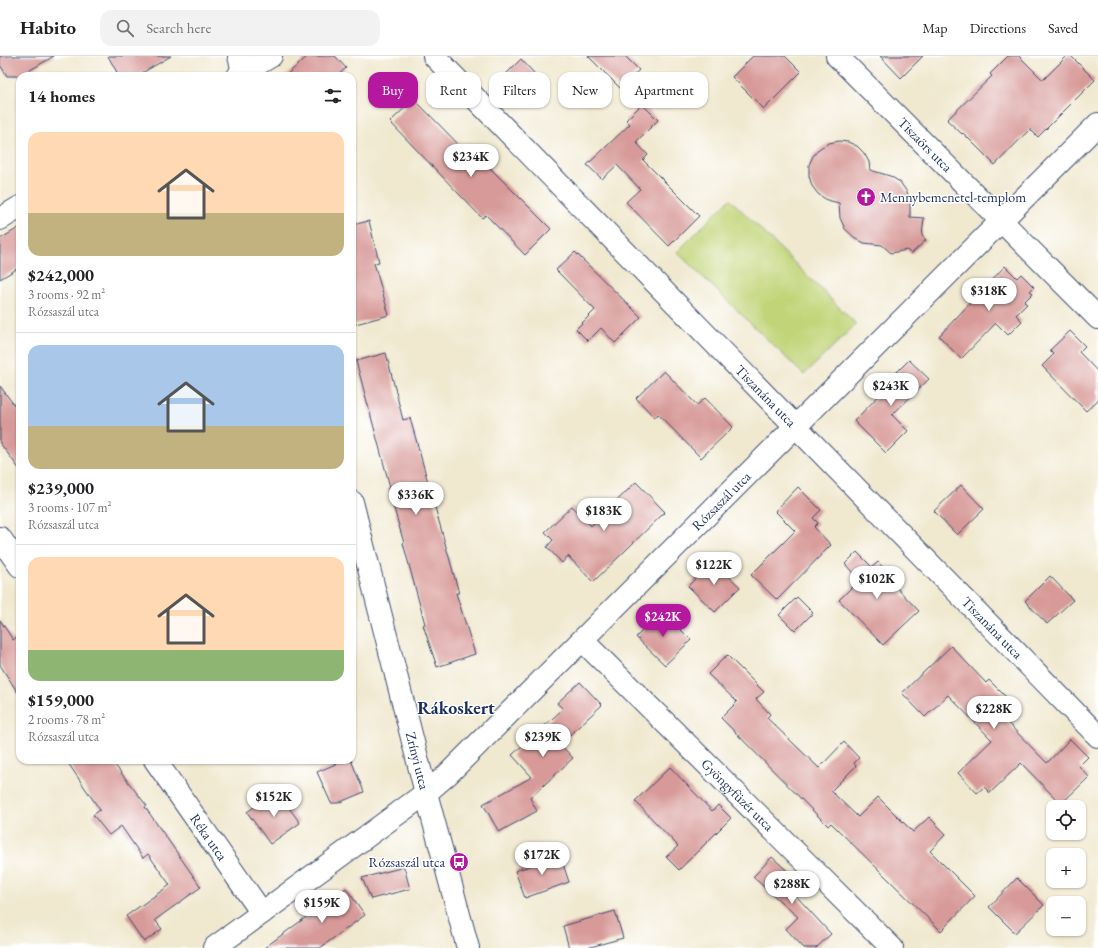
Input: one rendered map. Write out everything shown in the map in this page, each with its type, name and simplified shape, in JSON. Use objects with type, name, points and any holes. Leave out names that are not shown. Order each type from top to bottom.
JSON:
[{"type":"street","points":[[241,70],[271,56]]},
{"type":"street","name":"Tiszanána utca","points":[[434,56],[1098,736]]},
{"type":"street","name":"Tiszaörs utca","points":[[838,56],[1098,318]]},
{"type":"street","name":"Rózsaszál utca","points":[[214,948],[426,793],[447,775],[583,641],[1098,124]]},
{"type":"street","points":[[0,219],[16,209]]},
{"type":"street","name":"Zrínyi utca","points":[[356,518],[426,793],[468,948]]},
{"type":"street","points":[[0,538],[16,560]]},
{"type":"street","name":"Gyöngyfüzér utca","points":[[583,641],[892,948]]},
{"type":"street","name":"Réka utca","points":[[159,764],[262,913]]},
{"type":"green space","points":[[730,199],[856,324],[804,375],[677,252]]},
{"type":"building","points":[[0,56],[54,56],[27,72],[16,72],[16,76],[7,76],[0,65]]},
{"type":"building","points":[[108,56],[171,56],[144,72],[117,72]]},
{"type":"building","points":[[308,56],[335,56],[346,68],[342,72],[290,72]]},
{"type":"building","points":[[588,56],[625,56],[639,70],[637,72],[620,72],[620,88],[612,80],[612,72],[604,72]]},
{"type":"building","points":[[753,56],[785,56],[801,72],[764,109],[732,77]]},
{"type":"building","points":[[880,56],[923,56],[901,78]]},
{"type":"building","points":[[1008,56],[1019,56],[1043,80],[1067,56],[1071,56],[1095,80],[1038,137],[1030,129],[995,165],[963,133],[962,134],[947,120],[992,76],[990,74]]},
{"type":"building","points":[[521,59],[533,72],[508,72]]},
{"type":"building","points":[[418,103],[466,152],[470,148],[551,229],[525,255],[486,215],[482,218],[390,122],[405,108],[418,108]]},
{"type":"building","points":[[638,108],[646,108],[658,120],[636,142],[648,155],[643,160],[699,216],[669,246],[626,202],[640,189],[617,165],[602,179],[587,165],[630,124],[626,120]]},
{"type":"building","name":"Mennybemenetel-templom","points":[[839,141],[848,142],[857,146],[864,153],[869,162],[870,170],[890,176],[900,182],[907,192],[910,203],[910,217],[924,218],[922,236],[926,240],[911,254],[907,250],[891,253],[882,245],[864,243],[854,237],[845,229],[840,218],[839,203],[827,200],[818,194],[812,186],[809,176],[809,165],[813,156],[820,148],[829,143]]},
{"type":"building","points":[[369,221],[379,262],[374,263],[389,315],[356,324],[356,224]]},
{"type":"building","points":[[16,229],[16,269],[0,279],[0,239]]},
{"type":"building","points":[[575,252],[641,317],[615,343],[601,328],[588,341],[576,329],[595,310],[556,270]]},
{"type":"building","points":[[1005,266],[1017,278],[1021,274],[1034,287],[1030,291],[1033,293],[1024,302],[1027,304],[1016,315],[1022,321],[1008,335],[996,323],[961,359],[939,336]]},
{"type":"building","points":[[1070,331],[1085,346],[1079,352],[1098,372],[1098,400],[1086,411],[1042,366],[1054,354],[1050,350]]},
{"type":"building","points":[[386,353],[403,420],[410,418],[459,593],[456,593],[475,654],[437,667],[423,625],[425,624],[388,488],[390,487],[356,361]]},
{"type":"building","points":[[909,360],[929,379],[892,415],[908,431],[886,453],[854,421],[893,381],[890,379]]},
{"type":"building","points":[[664,371],[697,405],[705,398],[733,427],[701,458],[658,414],[655,418],[636,398]]},
{"type":"building","points":[[0,386],[16,408],[16,465],[0,443]]},
{"type":"building","points":[[636,482],[665,512],[593,582],[568,556],[562,563],[547,547],[553,540],[545,532],[572,506],[591,526]]},
{"type":"building","points":[[961,485],[984,509],[957,535],[934,511]]},
{"type":"building","points":[[798,487],[821,510],[813,518],[818,523],[814,527],[831,545],[777,600],[751,575],[795,531],[775,511]]},
{"type":"building","points":[[857,552],[872,567],[878,562],[895,580],[892,583],[919,611],[883,645],[839,600],[859,580],[845,564]]},
{"type":"building","points":[[713,561],[740,587],[715,612],[688,586]]},
{"type":"building","points":[[1050,576],[1073,600],[1047,624],[1025,601]]},
{"type":"building","points":[[797,597],[813,613],[795,631],[779,615]]},
{"type":"building","points":[[662,611],[691,640],[665,665],[636,637]]},
{"type":"building","points":[[0,620],[13,640],[16,638],[16,690],[0,665]]},
{"type":"building","points":[[951,646],[986,683],[989,680],[1010,701],[998,713],[1047,763],[1070,739],[1088,757],[1079,766],[1089,777],[1065,800],[1057,800],[1021,763],[990,793],[984,787],[977,793],[958,773],[992,740],[948,695],[925,717],[902,693]]},
{"type":"building","points":[[727,655],[764,692],[756,699],[770,714],[767,718],[819,768],[844,742],[859,758],[854,763],[856,766],[831,791],[858,817],[878,797],[913,832],[929,817],[946,834],[930,851],[975,896],[941,931],[831,823],[828,826],[721,718],[737,702],[708,674]]},
{"type":"building","points":[[580,682],[602,705],[560,744],[573,758],[530,798],[537,811],[499,832],[483,804],[532,777],[512,755],[563,709],[557,703]]},
{"type":"building","points":[[69,764],[114,764],[147,806],[145,807],[201,887],[155,920],[162,929],[144,942],[126,916],[170,885],[148,854],[143,858],[121,826],[109,835],[93,815],[100,810]]},
{"type":"building","points":[[336,764],[353,764],[364,792],[338,803],[331,803],[317,772]]},
{"type":"building","points":[[670,767],[712,811],[718,805],[731,818],[679,870],[666,857],[678,846],[635,801]]},
{"type":"building","points":[[277,791],[300,823],[270,844],[247,812]]},
{"type":"building","points":[[560,855],[569,882],[525,898],[515,871]]},
{"type":"building","points":[[772,857],[794,877],[786,885],[831,934],[816,948],[804,948],[786,929],[798,917],[753,877]]},
{"type":"building","points":[[404,867],[410,889],[371,899],[362,878]]},
{"type":"building","points":[[1017,878],[1044,905],[1015,933],[989,907]]},
{"type":"building","points":[[346,888],[365,915],[320,948],[264,948]]},
{"type":"building","points":[[615,911],[623,938],[587,948],[569,948],[563,926]]},
{"type":"place","name":"Mennybemenetel-templom","points":[[866,197]]},
{"type":"place","name":"Rózsaszál utca","points":[[459,862]]},
{"type":"district","name":"Rákoskert","points":[[456,708]]}]
